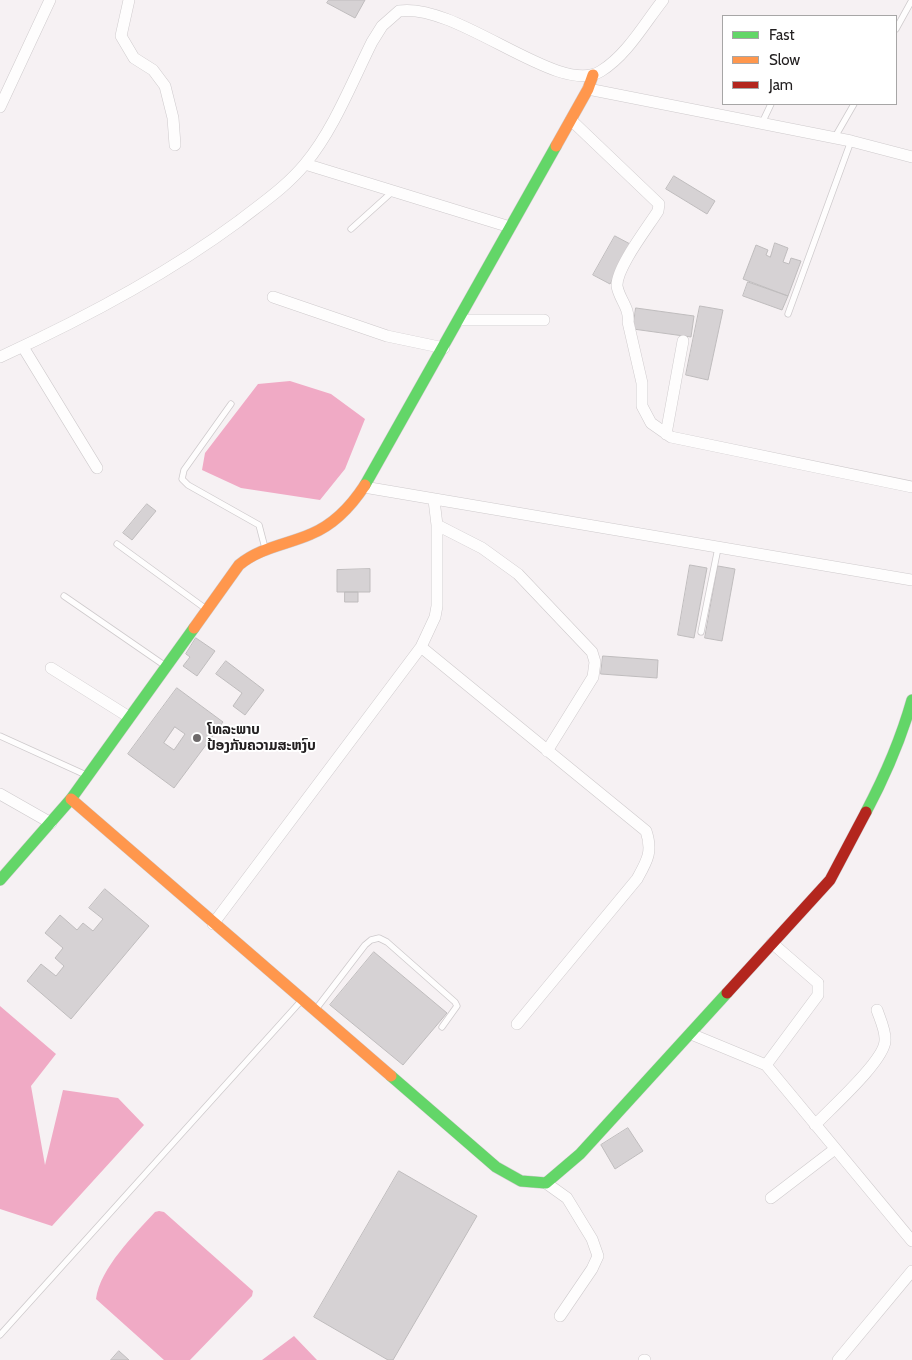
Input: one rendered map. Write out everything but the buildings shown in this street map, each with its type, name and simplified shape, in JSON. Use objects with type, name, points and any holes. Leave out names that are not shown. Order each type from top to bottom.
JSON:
[{"type":"street","points":[[0,106],[50,0]]},
{"type":"street","points":[[129,0],[121,36],[134,58],[152,70],[165,86],[173,118],[175,146]]},
{"type":"street","points":[[0,357],[103,306],[198,251],[281,190],[305,164],[320,142],[372,42],[399,5],[453,20],[548,68],[570,74],[593,75],[601,72],[624,52],[663,0]]},
{"type":"street","points":[[1,878],[71,799],[239,565],[254,552],[318,531],[336,518],[364,487],[571,120],[588,89],[593,75]]},
{"type":"street","points":[[588,89],[851,140],[912,156]]},
{"type":"street","points":[[571,120],[659,204],[658,211],[617,280],[617,288],[628,309],[628,322],[642,384],[642,406],[651,423],[666,434],[912,487]]},
{"type":"street","points":[[305,164],[392,192],[510,226]]},
{"type":"street","points":[[273,297],[387,336],[444,348]]},
{"type":"street","points":[[459,320],[544,320]]},
{"type":"street","points":[[666,434],[684,342]]},
{"type":"street","points":[[23,347],[97,468]]},
{"type":"street","points":[[364,487],[912,580],[912,588]]},
{"type":"street","points":[[213,924],[421,647],[435,617],[437,606],[437,525],[434,500]]},
{"type":"street","points":[[437,525],[482,548],[518,574],[592,652],[595,662],[593,678],[547,751]]},
{"type":"street","points":[[421,647],[646,832],[650,844],[647,861],[637,878],[517,1024]]},
{"type":"street","points":[[52,668],[129,717]]},
{"type":"street","points":[[546,1183],[580,1154],[830,880],[839,868],[884,777],[912,700]]},
{"type":"street","points":[[0,794],[50,823]]},
{"type":"street","points":[[71,799],[213,924],[496,1167],[521,1181],[546,1183],[567,1198],[592,1239],[598,1256],[592,1269],[560,1316]]},
{"type":"street","points":[[766,1065],[818,995],[818,983],[772,943]]},
{"type":"street","points":[[815,1125],[873,1064],[883,1049],[885,1036],[877,1010]]},
{"type":"street","points":[[691,1034],[766,1065],[912,1241]]},
{"type":"street","points":[[771,1198],[835,1149]]},
{"type":"street","points":[[838,1360],[912,1271]]},
{"type":"lane","points":[[897,27],[912,0]]},
{"type":"lane","points":[[762,123],[771,105]]},
{"type":"lane","points":[[835,138],[853,105]]},
{"type":"lane","points":[[788,314],[851,140]]},
{"type":"lane","points":[[351,230],[392,192]]},
{"type":"lane","points":[[231,404],[184,470],[182,479],[188,486],[259,525],[265,548]]},
{"type":"lane","points":[[117,544],[206,609]]},
{"type":"lane","points":[[701,632],[718,548]]},
{"type":"lane","points":[[64,596],[166,666]]},
{"type":"lane","points":[[0,736],[88,776]]},
{"type":"lane","points":[[314,1010],[365,945],[371,940],[379,938],[387,942],[455,1002],[457,1006],[455,1011],[442,1027]]},
{"type":"lane","points":[[0,1335],[302,1000]]},
{"type":"shaded area","points":[[290,381],[331,394],[365,419],[345,469],[320,500],[241,488],[202,470],[205,453],[258,384]]},
{"type":"shaded area","points":[[0,1006],[56,1054],[31,1086],[45,1165],[63,1090],[118,1098],[144,1125],[52,1226],[0,1209]]},
{"type":"shaded area","points":[[155,1212],[164,1212],[253,1291],[252,1296],[190,1360],[164,1360],[96,1299],[104,1275],[111,1264]]},
{"type":"shaded area","points":[[294,1336],[317,1360],[262,1360]]},
{"type":"traffic: fast","points":[[365,485],[556,146]]},
{"type":"traffic: fast","points":[[0,880],[71,799],[194,628]]},
{"type":"traffic: fast","points":[[866,812],[892,757],[912,700]]},
{"type":"traffic: fast","points":[[391,1076],[496,1167],[521,1181],[546,1183],[580,1154],[727,993]]},
{"type":"traffic: slow","points":[[556,146],[588,89],[593,75]]},
{"type":"traffic: slow","points":[[194,628],[239,565],[256,554],[302,538],[327,525],[348,507],[365,485]]},
{"type":"traffic: slow","points":[[71,799],[391,1076]]},
{"type":"traffic: jam","points":[[727,993],[830,880],[866,812]]},
{"type":"place","name":"ໂທລະພາບ ປ້ອງກັນຄວາມສະຫງົບ","points":[[197,738]]}]
